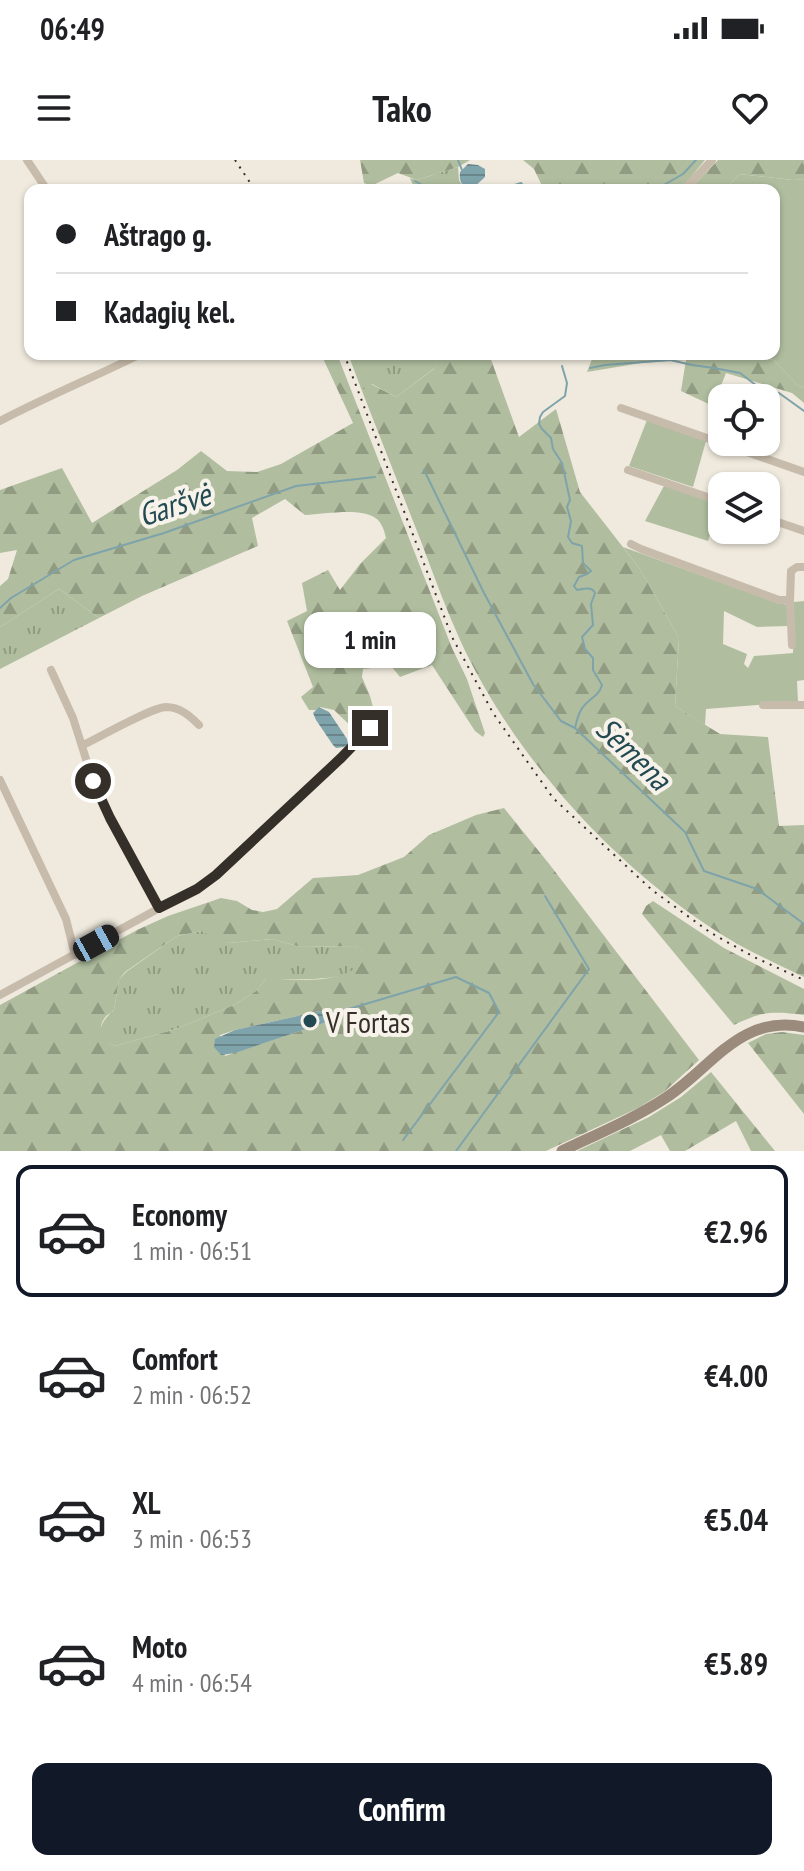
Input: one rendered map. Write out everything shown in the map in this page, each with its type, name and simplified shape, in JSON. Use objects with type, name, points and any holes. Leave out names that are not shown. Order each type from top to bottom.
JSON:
[{"type":"main road","points":[[562,1151],[659,1102],[747,1033],[784,1024],[804,1027]]},
{"type":"street","points":[[27,160],[43,184]]},
{"type":"street","points":[[690,184],[712,160]]},
{"type":"street","points":[[0,421],[129,360]]},
{"type":"street","points":[[621,408],[804,472]]},
{"type":"street","points":[[628,470],[708,497]]},
{"type":"street","points":[[780,523],[804,531]]},
{"type":"street","points":[[631,544],[779,600],[790,600]]},
{"type":"street","points":[[792,645],[791,571],[804,567]]},
{"type":"street","points":[[51,670],[83,745],[93,781],[159,908]]},
{"type":"street","points":[[763,705],[804,705]]},
{"type":"street","points":[[83,745],[165,707],[189,715],[199,725]]},
{"type":"street","points":[[1,992],[197,889],[216,875],[370,728]]},
{"type":"street","points":[[0,780],[66,919],[75,955]]},
{"type":"green space","points":[[360,160],[470,160],[417,180],[398,173],[375,184],[364,183]]},
{"type":"green space","points":[[523,160],[705,160],[685,184],[541,184],[534,169]]},
{"type":"green space","points":[[718,160],[804,160],[804,179],[739,174],[730,184],[695,184]]},
{"type":"green space","points":[[458,167],[461,184],[412,184],[410,178],[417,180]]},
{"type":"green space","points":[[739,174],[804,179],[804,388],[797,385],[774,360],[780,360],[780,184],[730,184]]},
{"type":"green space","points":[[324,360],[339,360],[452,648],[467,679],[485,733],[483,737],[475,731],[432,665],[400,677],[391,666],[363,669],[362,677],[376,718],[360,735],[334,710],[320,707],[309,710],[301,697],[313,687],[287,621],[307,611],[302,583],[328,570],[340,590],[386,538],[380,522],[366,514],[305,515],[285,499],[252,518],[258,546],[99,618],[59,589],[0,627],[0,586],[8,579],[17,550],[0,553],[0,490],[62,468],[92,523],[177,470],[201,451],[227,471],[257,472],[281,464],[353,423]]},
{"type":"green space","points":[[350,360],[438,360],[435,368],[396,397],[372,384],[362,391]]},
{"type":"green space","points":[[438,360],[491,360],[519,437],[556,409],[580,492],[640,569],[679,638],[675,706],[720,734],[768,737],[779,826],[804,825],[804,977],[724,936],[674,902],[637,871],[567,801],[535,763],[482,682],[450,616],[362,391],[371,384],[396,397],[434,369]]},
{"type":"green space","points":[[592,360],[634,360],[641,363],[587,372]]},
{"type":"green space","points":[[634,360],[686,360],[641,363]]},
{"type":"green space","points":[[686,360],[774,360],[797,385],[804,388],[804,403],[792,393],[780,389],[780,384],[762,384],[726,373],[722,384],[708,384],[708,404],[681,391]]},
{"type":"green space","points":[[647,420],[706,441],[693,487],[629,466]]},
{"type":"green space","points":[[665,484],[708,500],[708,541],[645,521]]},
{"type":"green space","points":[[623,547],[788,605],[788,626],[757,627],[724,611],[723,644],[747,654],[744,664],[748,668],[754,656],[793,653],[794,602],[804,601],[804,680],[797,681],[798,702],[706,709],[705,725],[675,706],[679,638],[640,569]]},
{"type":"green space","points":[[59,589],[99,618],[0,669],[0,627]]},
{"type":"green space","name":"V Fortas","points":[[504,808],[699,1060],[664,1092],[638,1108],[546,1151],[0,1151],[0,1005],[168,916],[221,898],[237,901],[252,910],[263,912],[277,909],[313,878],[358,875],[404,857],[429,835],[476,815]],"holes":[[[202,931],[228,943],[272,939],[301,947],[354,946],[362,952],[360,965],[350,972],[327,978],[266,979],[256,991],[234,1005],[176,1029],[115,1046],[108,1042],[101,1027],[106,1016],[114,1010],[119,980],[125,972],[177,936]],[[320,1011],[324,1023],[225,1056],[220,1035]]]},
{"type":"green space","points":[[653,901],[724,948],[804,989],[804,1015],[768,1013],[734,1025],[642,914]]},
{"type":"green space","points":[[202,931],[228,943],[272,939],[301,947],[354,946],[360,948],[362,960],[354,971],[330,978],[266,979],[256,991],[234,1005],[176,1029],[115,1046],[103,1038],[102,1024],[114,1010],[119,980],[126,972],[177,936]]},
{"type":"green space","points":[[782,1032],[804,1035],[804,1114],[748,1043],[766,1034]]},
{"type":"green space","points":[[711,1072],[775,1151],[751,1151],[736,1121],[685,1151],[670,1151],[661,1135],[630,1151],[577,1151],[649,1117],[681,1097]]},
{"type":"water","points":[[468,164],[478,165],[485,169],[485,177],[477,184],[463,184],[460,172]]},
{"type":"water","points":[[319,707],[329,712],[347,739],[348,744],[344,747],[336,748],[316,720],[313,713]]},
{"type":"water","points":[[330,1011],[331,1019],[235,1053],[221,1055],[214,1047],[215,1039],[235,1030]]},
{"type":"waterway","name":"Sėmena","points":[[458,160],[462,170]]},
{"type":"waterway","points":[[666,184],[683,174],[696,160]]},
{"type":"waterway","points":[[415,181],[420,184]]},
{"type":"waterway","points":[[518,184],[522,184]]},
{"type":"waterway","points":[[590,368],[670,360],[740,373],[761,389],[779,393],[804,411]]},
{"type":"waterway","name":"Sėmena","points":[[562,366],[567,383],[565,396],[543,412],[539,424],[551,438],[553,449],[562,463],[570,500],[567,507],[571,521],[568,537],[572,543],[582,546],[583,563],[591,571],[579,577],[574,586],[577,590],[590,589],[595,593],[591,604],[593,625],[582,637],[585,649],[593,658],[593,670],[602,685],[581,709],[575,728],[685,832],[704,871],[757,889],[804,924]]},
{"type":"waterway","name":"Garšvė","points":[[424,470],[533,684],[561,721],[575,728]]},
{"type":"waterway","name":"Garšvė","points":[[0,608],[11,598],[74,560],[164,533],[296,486],[375,477]]},
{"type":"waterway","points":[[456,1151],[589,969],[545,896]]},
{"type":"waterway","points":[[332,1014],[456,977],[489,993],[499,1012],[403,1140]]},
{"type":"railway","points":[[235,160],[251,184]]},
{"type":"railway","points":[[346,360],[452,637],[493,713],[553,798],[652,890],[711,933],[804,980]]},
{"type":"place","name":"V Fortas","points":[[310,1021]]},
{"type":"route","points":[[93,781],[159,908],[209,881],[370,728]]}]
